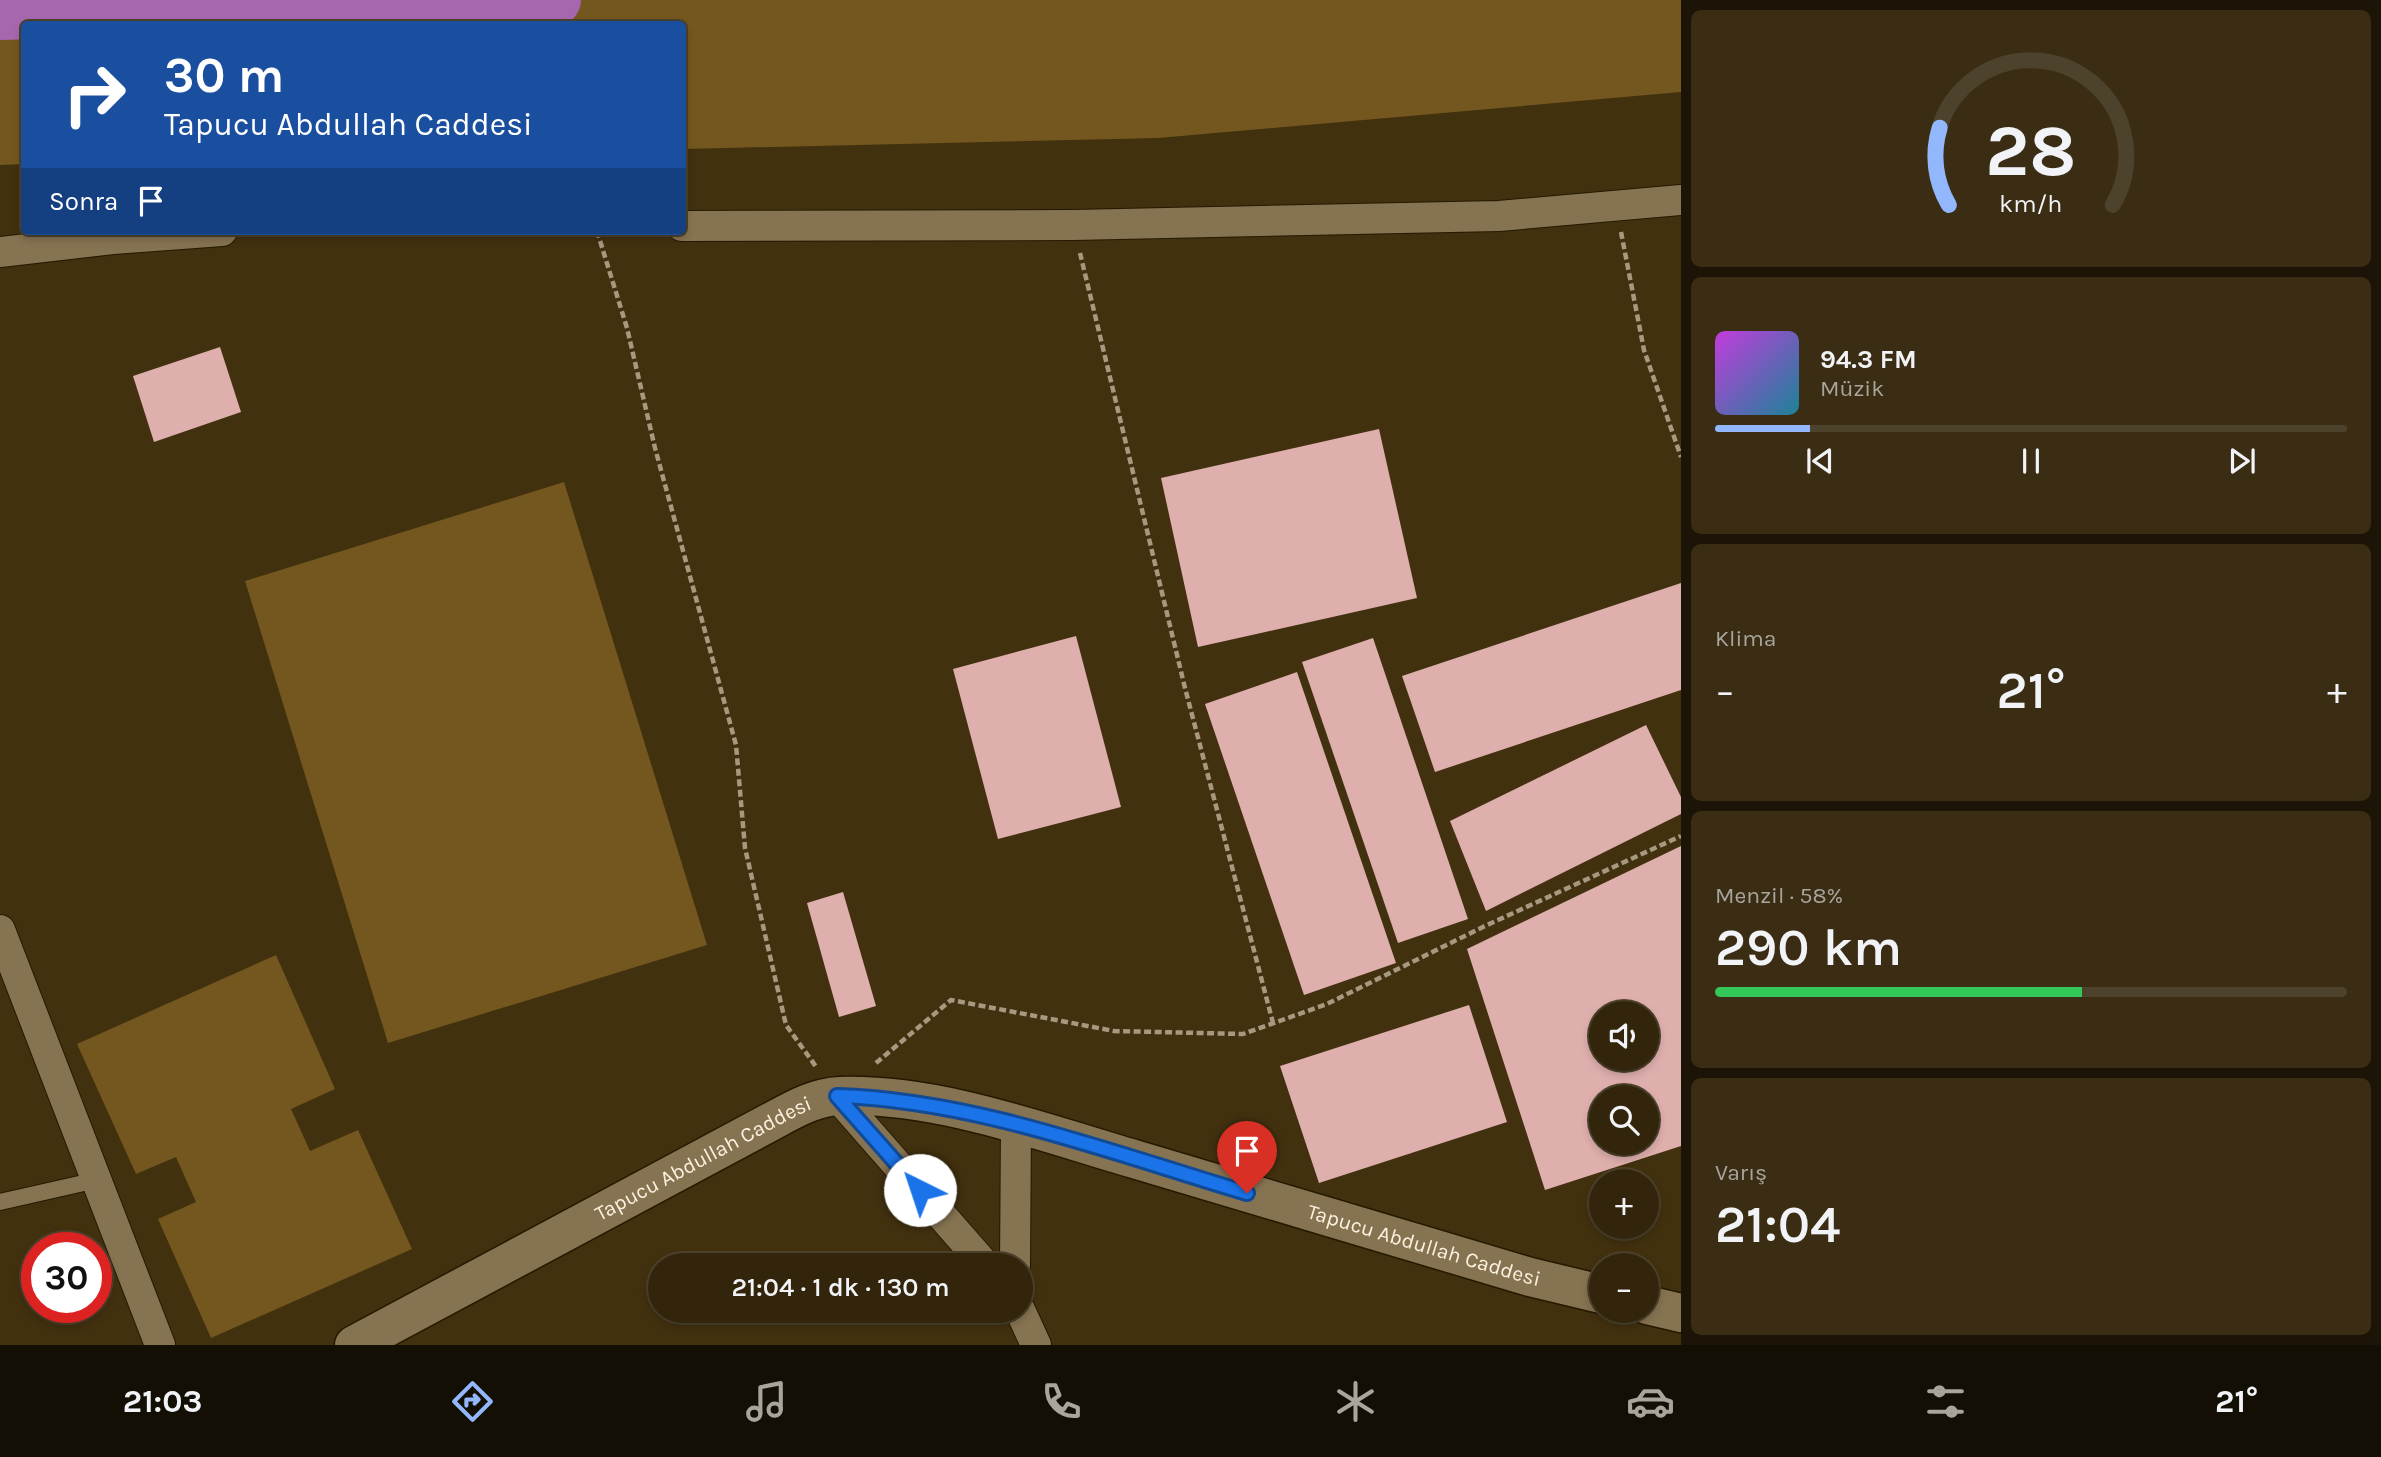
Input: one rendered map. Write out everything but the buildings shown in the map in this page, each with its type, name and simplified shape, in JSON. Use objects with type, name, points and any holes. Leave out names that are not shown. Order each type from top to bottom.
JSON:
[{"type":"street","points":[[686,226],[1073,225],[1499,216],[1681,200]]},
{"type":"street","points":[[0,252],[168,235]]},
{"type":"street","points":[[0,930],[160,1345]]},
{"type":"street","points":[[837,1096],[974,1253]]},
{"type":"street","name":"Tapucu Abdullah Caddesi","points":[[354,1345],[786,1113],[808,1102],[837,1096],[922,1103],[1016,1124],[1517,1273],[1589,1291]]},
{"type":"street","points":[[1015,1253],[1016,1124]]},
{"type":"street","points":[[1659,1308],[1681,1313]]},
{"type":"street","points":[[1026,1323],[1036,1345]]},
{"type":"lane","points":[[0,1202],[97,1180]]},
{"type":"path","points":[[1616,207],[1644,350],[1681,457]]},
{"type":"path","points":[[1073,225],[1185,688],[1273,1023]]},
{"type":"path","points":[[598,235],[627,328],[655,449],[736,745],[745,848],[786,1025],[837,1096],[951,1000],[1114,1031],[1243,1034],[1327,1004],[1485,926],[1681,836]]},
{"type":"shaded area","points":[[0,0],[1681,0],[1681,92],[1158,138],[686,149],[686,21],[21,21],[21,164],[0,165]]},
{"type":"shaded area","points":[[564,482],[707,945],[388,1043],[245,581]]},
{"type":"shaded area","points":[[276,955],[335,1089],[291,1109],[310,1151],[358,1130],[412,1249],[211,1338],[158,1219],[196,1202],[176,1157],[136,1174],[77,1044]]},
{"type":"waterway","points":[[0,14],[555,0]]},
{"type":"route","points":[[920,1190],[837,1096],[922,1103],[1016,1124],[1247,1193]]}]
